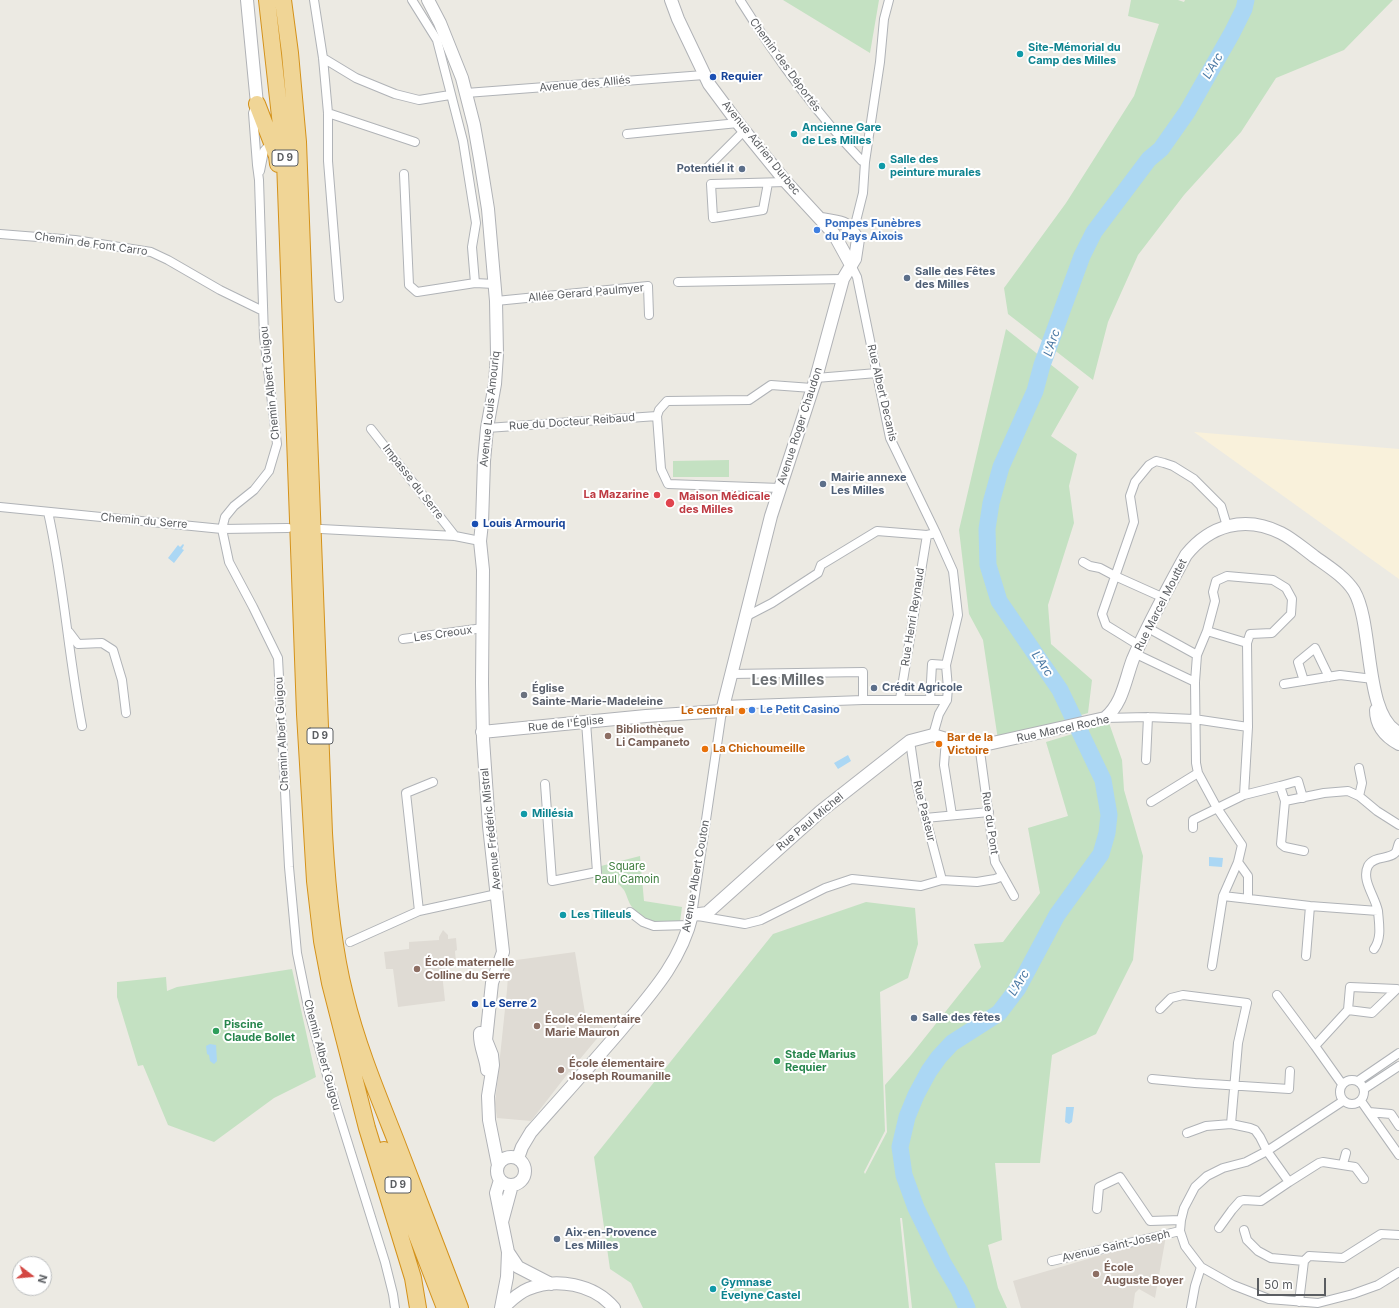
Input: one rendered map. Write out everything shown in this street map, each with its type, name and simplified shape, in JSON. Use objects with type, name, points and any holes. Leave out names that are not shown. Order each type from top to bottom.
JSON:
[{"type":"highway","name":"D 9","points":[[267,0],[285,161],[305,714],[314,881],[322,941],[330,983],[351,1063],[445,1308]]},
{"type":"highway","name":"D 9","points":[[283,0],[290,53],[298,142],[324,833],[327,882],[333,934],[344,995],[358,1040],[376,1093],[460,1308]]},
{"type":"highway","name":"D 9","points":[[294,0],[300,74],[298,142]]},
{"type":"highway","points":[[256,99],[277,156],[282,243],[291,316]]},
{"type":"highway","points":[[351,1063],[368,1128],[413,1278],[418,1308]]},
{"type":"street","name":"Chemin Albert Guigou","points":[[247,0],[256,99],[254,113],[259,180],[264,337],[277,444],[269,471],[254,490],[234,506],[225,517],[222,528],[229,562],[278,658],[289,867],[297,953],[309,1012],[385,1262],[395,1308]]},
{"type":"street","points":[[314,0],[323,58],[328,113],[328,161],[339,298]]},
{"type":"street","points":[[412,0],[437,40],[450,95],[463,140],[476,223],[472,247],[475,283]]},
{"type":"street","name":"Avenue Louis Amouriq","points":[[428,0],[451,50],[466,93],[480,159],[488,210],[496,301],[495,384],[484,461],[480,541],[483,570],[482,732]]},
{"type":"street","name":"Avenue Adrien Durbec","points":[[671,0],[678,19],[704,75],[786,182],[838,239],[851,266]]},
{"type":"street","name":"Chemin des Déportés","points":[[740,0],[806,95],[837,135],[862,161],[865,162]]},
{"type":"street","points":[[838,239],[848,226],[850,218],[858,210],[863,193],[865,162],[880,62],[884,19],[888,0]]},
{"type":"street","points":[[323,58],[356,78],[395,94],[418,100],[450,95]]},
{"type":"street","name":"Avenue des Alliés","points":[[466,93],[704,75]]},
{"type":"street","points":[[328,113],[415,142]]},
{"type":"street","points":[[627,134],[742,126]]},
{"type":"street","points":[[706,168],[742,126]]},
{"type":"street","name":"Chemin Albert Guigou","points":[[259,180],[264,151],[272,142]]},
{"type":"street","points":[[404,174],[409,285],[417,292],[475,283],[494,284]]},
{"type":"street","points":[[768,183],[763,210],[713,218],[711,184],[786,182]]},
{"type":"street","points":[[821,219],[848,226]]},
{"type":"street","name":"Avenue Roger Chaudon","points":[[722,708],[771,516],[814,383],[843,279],[855,259],[858,239],[848,226]]},
{"type":"street","name":"Chemin de Font Carro","points":[[0,234],[75,240],[151,252],[220,290],[263,311]]},
{"type":"street","name":"Rue Albert Decanis","points":[[851,266],[857,277],[890,438],[936,533],[952,571],[958,615],[946,664],[948,688],[947,700]]},
{"type":"street","points":[[678,282],[843,279]]},
{"type":"street","name":"Allée Gerard Paulmyer","points":[[496,301],[648,286],[649,315]]},
{"type":"street","points":[[780,488],[668,484],[662,469],[657,416],[658,410],[667,401],[749,400],[771,385],[814,383],[877,373]]},
{"type":"street","name":"Rue du Docteur Reibaud","points":[[488,428],[657,416]]},
{"type":"street","name":"Impasse du Serre","points":[[372,429],[455,536]]},
{"type":"street","points":[[1195,682],[1138,650],[1106,625],[1102,614],[1134,522],[1130,496],[1135,482],[1144,468],[1156,461],[1173,466],[1194,479],[1221,506],[1227,526]]},
{"type":"street","name":"Chemin du Serre","points":[[0,507],[222,528],[288,528]]},
{"type":"street","points":[[48,512],[55,542],[68,631],[74,688],[82,726]]},
{"type":"street","name":"Rue Marcel Mouttet","points":[[1100,719],[1112,712],[1118,704],[1138,650],[1148,628],[1186,555],[1202,538],[1227,526],[1242,524],[1263,526],[1281,533],[1345,580],[1354,592],[1362,610],[1377,701],[1384,718],[1395,731],[1399,733]]},
{"type":"street","points":[[321,529],[455,536],[480,541]]},
{"type":"street","points":[[745,617],[772,603],[818,573],[821,565],[877,531],[927,535],[936,533]]},
{"type":"street","name":"Rue Henri Reynaud","points":[[900,699],[927,535]]},
{"type":"street","points":[[1083,562],[1090,566],[1100,568],[1164,598]]},
{"type":"street","points":[[1212,966],[1223,896],[1238,862],[1242,845],[1217,808],[1198,773],[1194,719],[1195,682],[1197,655],[1207,631],[1215,601],[1213,592],[1216,581],[1227,576],[1273,580],[1286,588],[1292,599],[1291,614],[1272,633],[1250,634],[1247,643],[1248,727],[1244,795]]},
{"type":"street","name":"Les Creoux","points":[[403,639],[483,628]]},
{"type":"street","points":[[1148,628],[1197,655]]},
{"type":"street","points":[[68,631],[78,644],[102,643],[113,650],[122,680],[126,713]]},
{"type":"street","points":[[1207,631],[1247,643]]},
{"type":"street","points":[[1304,681],[1298,662],[1316,648],[1329,677]]},
{"type":"street","points":[[930,700],[932,664],[946,664]]},
{"type":"street","points":[[731,674],[862,672],[863,700]]},
{"type":"street","points":[[1284,684],[1340,675],[1373,679]]},
{"type":"street","points":[[722,708],[863,700],[947,700],[939,714],[933,735]]},
{"type":"street","name":"Rue Marcel Mouttet","points":[[1377,701],[1376,713],[1383,733],[1399,744]]},
{"type":"street","name":"Rue de l'Église","points":[[482,732],[722,708]]},
{"type":"street","name":"Avenue Albert Couton","points":[[513,1157],[522,1147],[531,1132],[600,1054],[663,978],[688,932],[722,708]]},
{"type":"street","points":[[1146,760],[1148,717]]},
{"type":"street","name":"Rue Marcel Roche","points":[[933,735],[946,739],[988,744],[1007,741],[1100,719],[1148,717],[1194,719],[1248,727]]},
{"type":"street","points":[[545,784],[552,881],[597,872],[586,722]]},
{"type":"street","name":"Avenue Frédéric Mistral","points":[[482,732],[499,927],[497,945],[492,962],[487,972],[480,1020],[480,1036],[482,1051],[486,1059],[489,1082],[489,1120],[498,1164]]},
{"type":"street","name":"Rue Paul Michel","points":[[690,920],[707,913],[821,811],[910,741],[933,735]]},
{"type":"street","points":[[946,739],[944,765],[952,815]]},
{"type":"street","name":"Rue Pasteur","points":[[910,741],[916,782],[942,880]]},
{"type":"street","name":"Rue du Pont","points":[[979,744],[995,862],[1014,896]]},
{"type":"street","points":[[1359,768],[1362,783],[1359,796]]},
{"type":"street","points":[[1151,802],[1198,773]]},
{"type":"street","points":[[1193,828],[1193,820],[1244,795],[1298,781],[1303,798]]},
{"type":"street","points":[[419,911],[406,793],[434,782]]},
{"type":"street","points":[[1280,786],[1285,801],[1281,844],[1304,851]]},
{"type":"street","points":[[1285,801],[1324,793],[1348,791],[1359,796],[1377,811],[1399,825]]},
{"type":"street","points":[[925,818],[989,812]]},
{"type":"street","points":[[1374,949],[1379,940],[1378,911],[1376,902],[1366,879],[1368,866],[1377,858],[1392,855],[1396,852],[1399,843]]},
{"type":"street","points":[[1238,862],[1248,876],[1248,899]]},
{"type":"street","points":[[630,912],[644,922],[654,926],[690,920],[745,924],[761,920],[825,888],[852,879],[921,886],[942,880],[977,882],[1003,876]]},
{"type":"street","points":[[350,942],[419,911],[497,894]]},
{"type":"street","points":[[1223,896],[1310,906],[1378,911]]},
{"type":"street","points":[[1306,956],[1310,906]]},
{"type":"street","points":[[1315,1046],[1348,1010],[1350,987],[1397,989],[1372,1013],[1348,1010]]},
{"type":"street","points":[[1160,1009],[1171,998],[1183,995],[1247,1003],[1238,1043],[1231,1124]]},
{"type":"street","points":[[1277,995],[1342,1084]]},
{"type":"street","points":[[1358,1081],[1399,1053]]},
{"type":"street","points":[[1364,1089],[1399,1066]]},
{"type":"street","points":[[1152,1079],[1289,1089],[1290,1071]]},
{"type":"street","points":[[1351,1079],[1358,1081],[1364,1089],[1361,1101],[1350,1104],[1343,1101],[1340,1095],[1340,1087],[1342,1084],[1351,1079]]},
{"type":"street","name":"Avenue Saint-Joseph","points":[[1343,1101],[1267,1152],[1246,1162],[1222,1168],[1207,1176],[1195,1187],[1184,1208],[1180,1231],[1185,1246],[1201,1267],[1233,1285],[1269,1299],[1318,1304],[1353,1294],[1398,1276]]},
{"type":"street","points":[[1361,1101],[1399,1155]]},
{"type":"street","points":[[1369,1112],[1390,1114],[1399,1126]]},
{"type":"street","points":[[1187,1133],[1206,1126],[1231,1124],[1255,1130],[1267,1152],[1290,1182]]},
{"type":"street","points":[[492,1140],[503,1153],[513,1157],[523,1163],[526,1170],[520,1182],[508,1185],[500,1180],[497,1173],[498,1164],[504,1158],[513,1157]]},
{"type":"street","points":[[1343,1164],[1346,1153]]},
{"type":"street","points":[[1219,1228],[1240,1201],[1261,1201],[1319,1163],[1343,1164],[1355,1167],[1364,1179]]},
{"type":"street","points":[[1097,1209],[1099,1187],[1120,1177],[1150,1221],[1181,1220]]},
{"type":"street","points":[[500,1180],[496,1193],[508,1252],[507,1277],[502,1308]]},
{"type":"street","points":[[502,1225],[512,1185]]},
{"type":"street","points":[[1244,1230],[1247,1240],[1258,1251],[1271,1258],[1304,1260]]},
{"type":"street","name":"Avenue Saint-Joseph","points":[[1052,1261],[1180,1231]]},
{"type":"street","points":[[1299,1302],[1304,1260],[1308,1256],[1343,1258],[1381,1234],[1399,1235]]},
{"type":"street","points":[[508,1252],[518,1267],[551,1284]]},
{"type":"street","points":[[1191,1308],[1195,1286],[1201,1267]]},
{"type":"street","points":[[502,1308],[514,1297],[527,1289],[539,1285],[551,1284],[571,1284],[587,1289],[600,1295],[614,1308]]},
{"type":"shaded area","points":[[1194,432],[1399,449],[1399,579]]},
{"type":"shaded area","name":"École maternelle Colline du Serre","points":[[443,930],[448,935],[448,939],[456,938],[457,950],[455,951],[456,963],[441,964],[445,1001],[398,1007],[393,969],[386,969],[384,952],[409,949],[409,942],[439,940]]},
{"type":"shaded area","points":[[575,952],[585,1013],[605,1029],[580,1059],[581,1061],[571,1073],[569,1072],[531,1121],[497,1118],[495,1104],[509,961]]},
{"type":"shaded area","name":"École Auguste Boyer","points":[[1166,1236],[1155,1298],[1139,1289],[1135,1293],[1133,1308],[1021,1308],[1013,1281]]},
{"type":"green space","points":[[783,0],[879,0],[870,53]]},
{"type":"green space","points":[[1131,0],[1178,0],[1184,2],[1185,0],[1393,0],[1344,50],[1276,78],[1241,132],[1184,195],[1138,255],[1108,322],[1093,380],[1008,314],[1004,288],[1066,203],[1134,96],[1159,24],[1128,16]]},
{"type":"green space","points":[[1006,329],[1079,387],[1051,436],[1077,454],[1069,486],[1074,523],[1048,605],[1051,644],[1092,680],[1088,713],[998,740],[983,640],[969,614],[959,530]]},
{"type":"green space","points":[[729,460],[729,477],[673,477],[673,461]]},
{"type":"green space","points":[[1109,723],[1122,760],[1124,790],[1143,856],[1133,960],[1096,1034],[1052,1055],[1040,1163],[995,1163],[1002,1240],[988,1245],[998,1288],[1007,1308],[912,1308],[902,1218],[900,1218],[909,1308],[643,1308],[631,1283],[610,1269],[594,1157],[773,934],[866,902],[915,908],[918,944],[908,978],[880,992],[885,1131],[864,1172],[865,1174],[887,1132],[885,1085],[911,1055],[981,967],[974,944],[1003,942],[1040,893],[1028,828],[1068,816],[1046,742]]},
{"type":"green space","name":"Square Paul Camoin","points":[[640,856],[644,901],[682,907],[680,922],[653,922],[642,917],[636,913],[622,887],[601,873],[601,866]]},
{"type":"green space","name":"Piscine Claude Bollet","points":[[292,969],[316,1077],[274,1098],[214,1142],[168,1125],[143,1065],[138,1066],[117,997],[117,982],[166,977],[167,991],[177,987]]},
{"type":"water","points":[[183,544],[182,549],[184,550],[174,563],[168,558],[178,545],[180,547]]},
{"type":"water","points":[[848,755],[851,761],[838,769],[834,763]]},
{"type":"water","points":[[1209,857],[1223,858],[1222,867],[1209,866]]},
{"type":"water","points":[[210,1044],[216,1045],[217,1061],[214,1064],[210,1061],[209,1055],[207,1054],[206,1046]]},
{"type":"water","points":[[1066,1107],[1074,1107],[1072,1122],[1069,1124],[1065,1122]]},
{"type":"waterway","name":"L'Arc","points":[[967,1308],[916,1208],[904,1175],[900,1147],[907,1117],[916,1095],[929,1071],[939,1057],[952,1043],[999,1013],[1018,988],[1057,915],[1101,854],[1107,833],[1109,815],[1103,780],[1060,690],[999,601],[988,565],[987,529],[991,503],[1001,467],[1035,391],[1042,365],[1082,256],[1094,232],[1149,159],[1161,149],[1187,112],[1232,33],[1244,9],[1246,0]]},
{"type":"place","name":"Site-Mémorial du Camp des Milles","points":[[1020,54]]},
{"type":"place","name":"Requier","points":[[713,77]]},
{"type":"place","name":"Ancienne Gare de Les Milles","points":[[794,134]]},
{"type":"place","name":"Salle des peinture murales","points":[[882,166]]},
{"type":"place","name":"Potentiel it","points":[[742,169]]},
{"type":"place","name":"Pompes Funèbres du Pays Aixois","points":[[817,230]]},
{"type":"place","name":"Salle des Fêtes des Milles","points":[[907,278]]},
{"type":"place","name":"Mairie annexe Les Milles","points":[[823,484]]},
{"type":"place","name":"La Mazarine","points":[[657,495]]},
{"type":"place","name":"Maison Médicale des Milles","points":[[670,503]]},
{"type":"place","name":"Louis Armouriq","points":[[475,524]]},
{"type":"place","name":"Crédit Agricole","points":[[874,688]]},
{"type":"place","name":"Église Sainte-Marie-Madeleine","points":[[524,695]]},
{"type":"place","name":"Le Petit Casino","points":[[752,710]]},
{"type":"place","name":"Le central","points":[[742,711]]},
{"type":"place","name":"Bibliothèque Li Campaneto","points":[[608,736]]},
{"type":"place","name":"Bar de la Victoire","points":[[939,744]]},
{"type":"place","name":"La Chichoumeille","points":[[705,749]]},
{"type":"place","name":"Millésia","points":[[524,814]]},
{"type":"place","name":"Les Tilleuls","points":[[563,915]]},
{"type":"place","name":"École maternelle Colline du Serre","points":[[417,969]]},
{"type":"place","name":"Le Serre 2","points":[[475,1004]]},
{"type":"place","name":"Salle des fêtes","points":[[914,1018]]},
{"type":"place","name":"École élementaire Marie Mauron","points":[[537,1026]]},
{"type":"place","name":"Piscine Claude Bollet","points":[[216,1031]]},
{"type":"place","name":"Stade Marius Requier","points":[[777,1061]]},
{"type":"place","name":"École élementaire Joseph Roumanille","points":[[561,1070]]},
{"type":"place","name":"Aix-en-Provence Les Milles","points":[[557,1239]]},
{"type":"place","name":"École Auguste Boyer","points":[[1096,1274]]},
{"type":"place","name":"Gymnase Évelyne Castel","points":[[713,1289]]},
{"type":"district","name":"Les Milles","points":[[788,680]]}]
